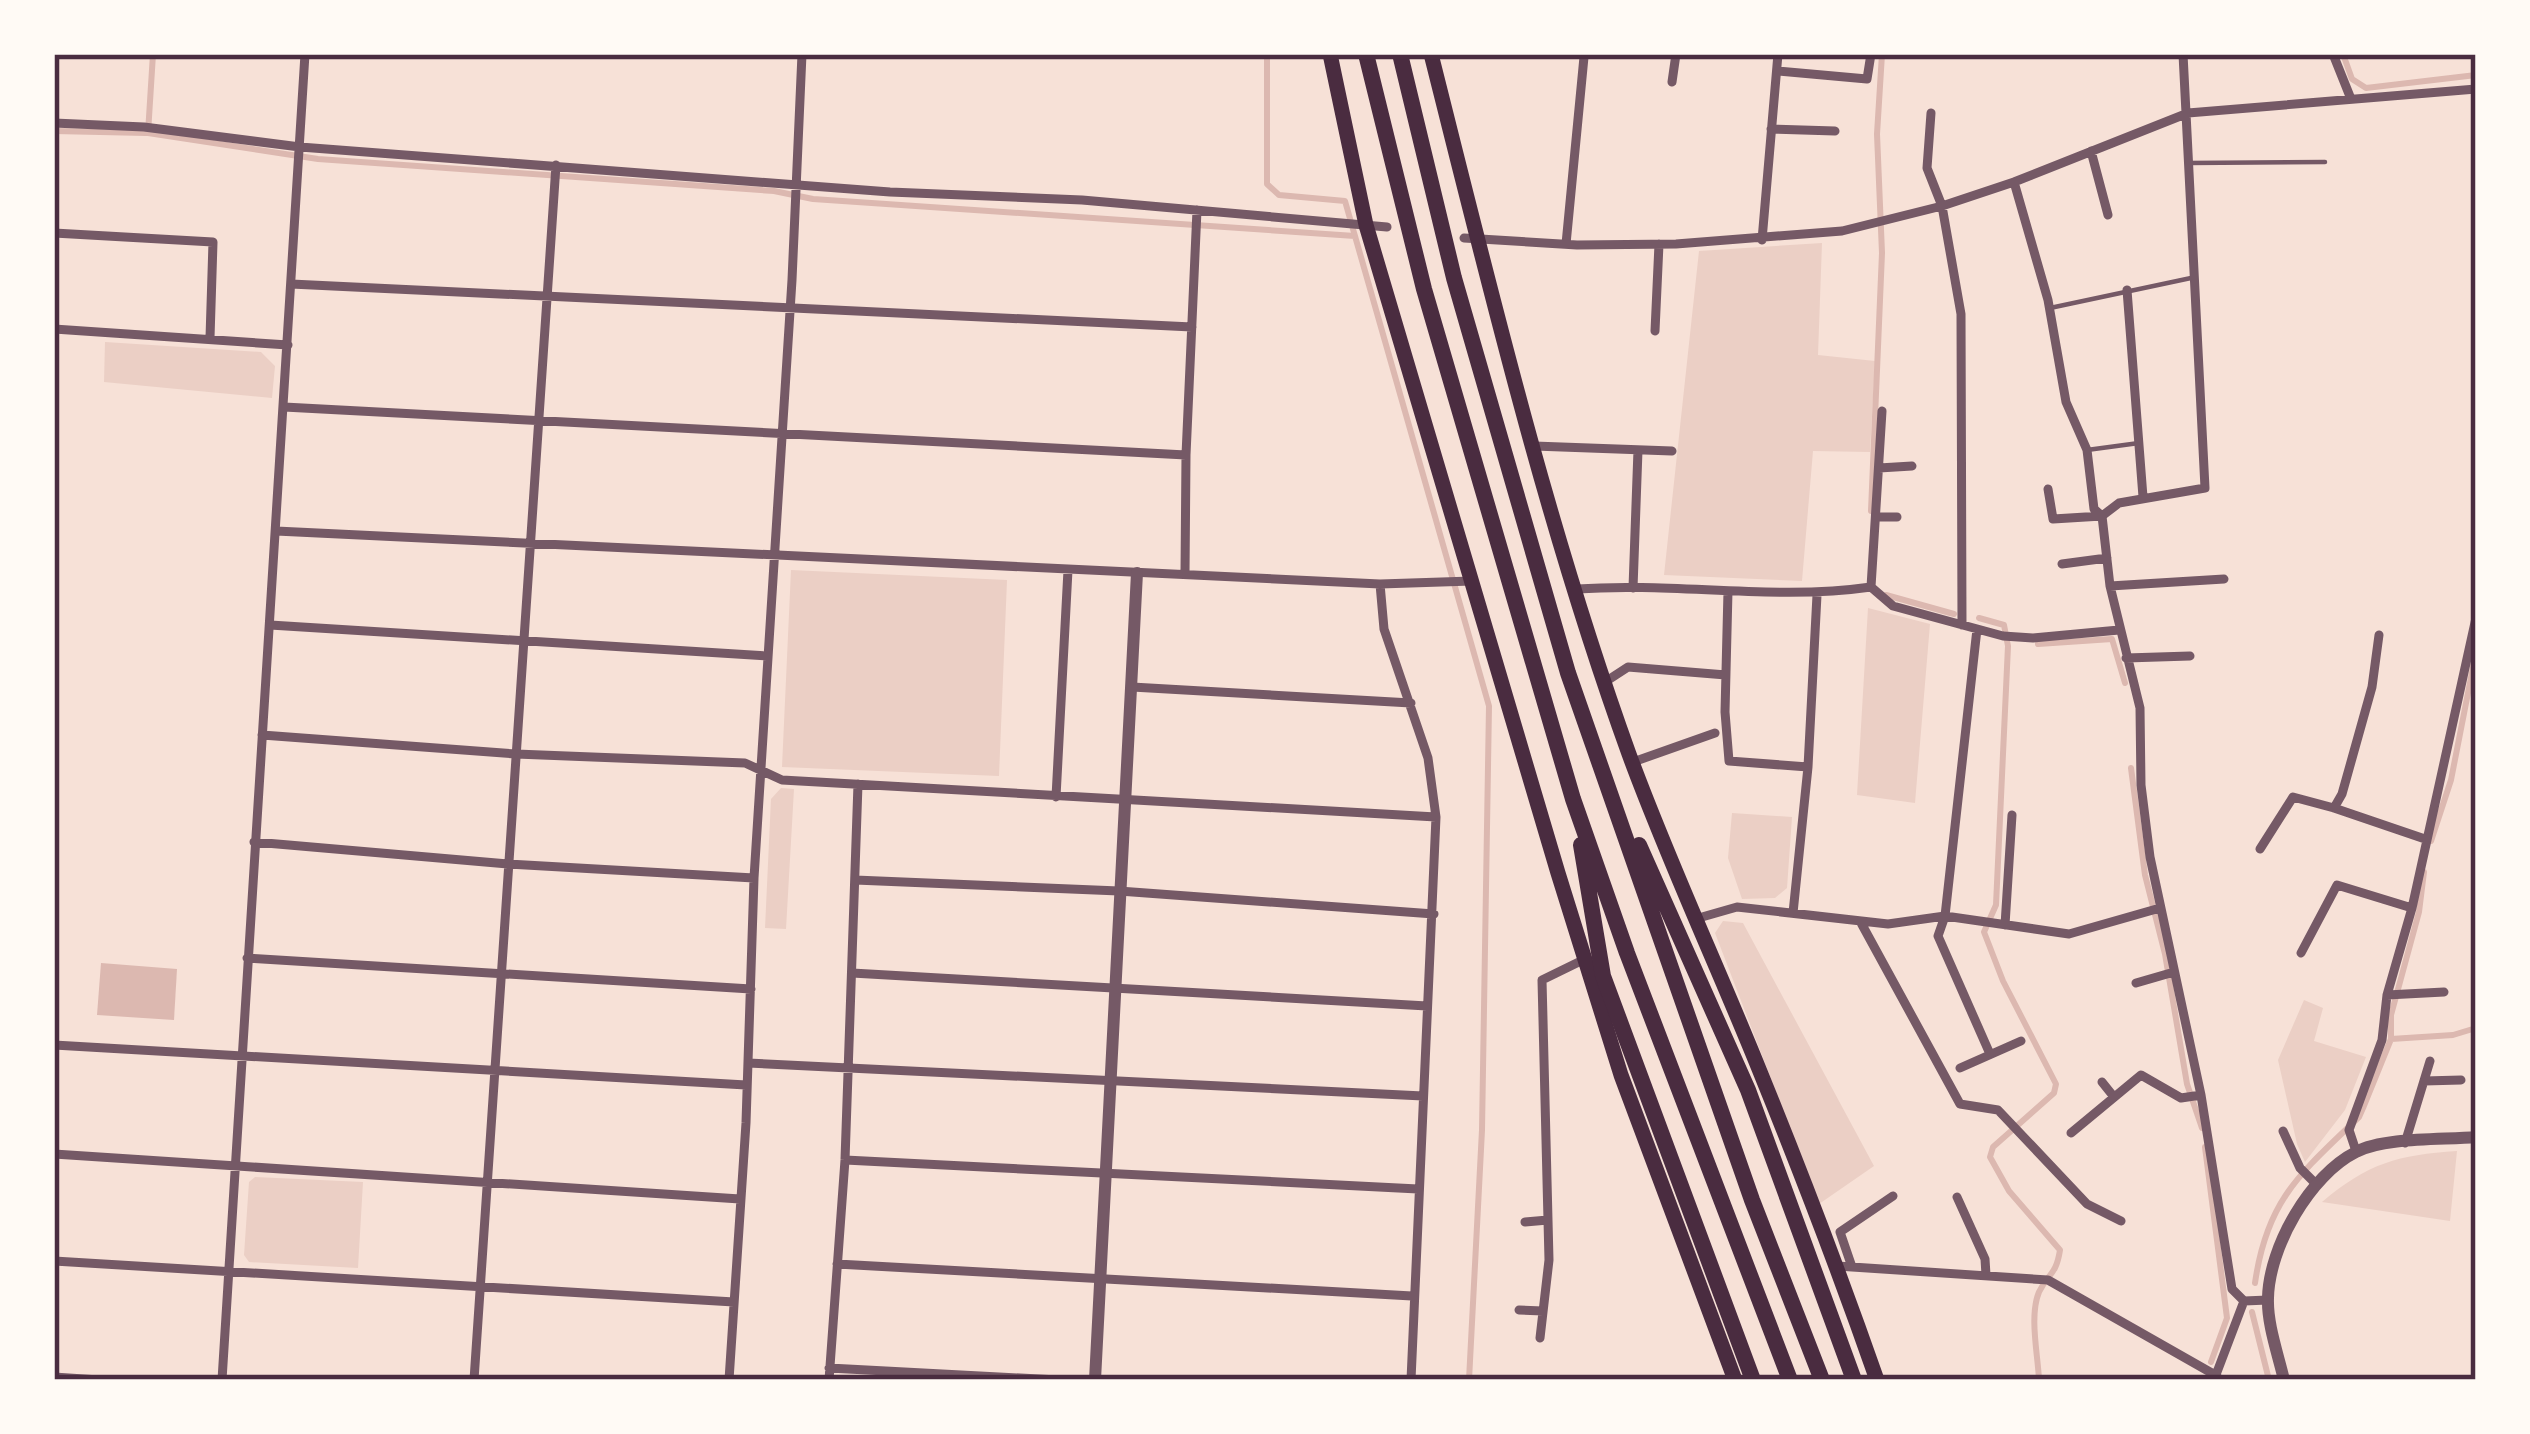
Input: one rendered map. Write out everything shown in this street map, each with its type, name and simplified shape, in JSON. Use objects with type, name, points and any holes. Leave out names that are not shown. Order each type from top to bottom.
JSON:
[{"type":"highway","points":[[1330,54],[1365,224],[1467,581],[1621,1076],[1735,1380]]},
{"type":"highway","points":[[1366,54],[1424,289],[1573,799],[1790,1380]]},
{"type":"highway","points":[[1400,54],[1454,278],[1568,673],[1752,1200],[1822,1380]]},
{"type":"highway","points":[[1431,54],[1471,239],[1605,682],[1695,919],[1844,1267],[1877,1380]]},
{"type":"highway","points":[[1568,673],[1748,1090],[1854,1380]]},
{"type":"highway","points":[[1573,799],[1604,976],[1753,1380]]},
{"type":"street","points":[[222,1380],[305,54]]},
{"type":"street","points":[[729,1380],[802,54]]},
{"type":"street","points":[[1672,82],[1676,54]]},
{"type":"street","points":[[1762,240],[1778,54]]},
{"type":"street","points":[[1777,71],[1868,79],[1871,54]]},
{"type":"street","points":[[2048,489],[2053,520],[2102,516],[2119,502],[2205,488],[2183,54]]},
{"type":"street","points":[[2333,54],[2351,99]]},
{"type":"street","points":[[1566,244],[1584,57]]},
{"type":"street","points":[[1471,239],[1659,244],[1842,232],[2014,182],[2188,113],[2476,89]]},
{"type":"street","points":[[1931,113],[1927,167],[1942,206],[1961,314],[1961,625]]},
{"type":"street","points":[[54,124],[144,127],[300,147],[890,192],[1082,200],[1387,227]]},
{"type":"street","points":[[1771,129],[1835,131]]},
{"type":"street","points":[[2091,151],[2108,215]]},
{"type":"street","points":[[474,1380],[556,165]]},
{"type":"street","points":[[2014,182],[2050,308],[2066,402],[2086,450],[2094,509],[2102,516],[2110,586],[2140,708],[2141,785],[2160,908],[2201,1095],[2232,1289],[2244,1301],[2267,1300]]},
{"type":"street","points":[[1185,574],[1197,211]]},
{"type":"street","points":[[54,233],[213,242],[210,338]]},
{"type":"street","points":[[1655,331],[1659,244]]},
{"type":"street","points":[[292,284],[1192,327]]},
{"type":"street","points":[[2127,290],[2143,497]]},
{"type":"street","points":[[54,329],[288,345]]},
{"type":"street","points":[[284,407],[1186,455]]},
{"type":"street","points":[[1871,587],[1882,411]]},
{"type":"street","points":[[1534,446],[1672,451]]},
{"type":"street","points":[[1633,587],[1638,450]]},
{"type":"street","points":[[1879,468],[1912,466]]},
{"type":"street","points":[[1876,517],[1898,518]]},
{"type":"street","points":[[276,531],[1380,584],[1467,581]]},
{"type":"street","points":[[2062,564],[2107,558]]},
{"type":"street","points":[[1056,797],[1068,570]]},
{"type":"street","points":[[1095,1380],[1137,573]]},
{"type":"street","points":[[2110,586],[2224,579]]},
{"type":"street","points":[[1380,584],[1384,628],[1428,758],[1436,817],[1411,1380]]},
{"type":"street","points":[[1577,589],[1817,595],[1871,587],[1893,606],[2007,636],[2119,630]]},
{"type":"street","points":[[1728,591],[1730,761],[1808,767]]},
{"type":"street","points":[[1793,913],[1808,767],[1817,595]]},
{"type":"street","points":[[2356,1151],[2349,1130],[2381,1040],[2476,618]]},
{"type":"street","points":[[270,625],[766,656]]},
{"type":"street","points":[[1977,629],[1945,916],[1938,936],[1990,1054]]},
{"type":"street","points":[[2334,808],[2372,687],[2379,635]]},
{"type":"street","points":[[2126,658],[2190,656]]},
{"type":"street","points":[[1605,682],[1628,667],[1726,675]]},
{"type":"street","points":[[1132,687],[1411,703]]},
{"type":"street","points":[[1633,762],[1715,733]]},
{"type":"street","points":[[262,735],[516,754],[745,764],[782,780],[1436,817]]},
{"type":"street","points":[[858,784],[845,1160],[829,1374],[1058,1380]]},
{"type":"street","points":[[2260,849],[2293,797],[2425,839]]},
{"type":"street","points":[[2005,925],[2012,815]]},
{"type":"street","points":[[254,842],[508,864],[754,878]]},
{"type":"street","points":[[855,880],[1119,890],[1434,914]]},
{"type":"street","points":[[2301,953],[2337,884],[2411,908]]},
{"type":"street","points":[[1695,919],[1737,908],[1888,924],[1945,916],[2069,934],[2160,908]]},
{"type":"street","points":[[2301,915],[2317,923]]},
{"type":"street","points":[[1860,921],[1960,1104],[1999,1110],[2086,1204],[2121,1221]]},
{"type":"street","points":[[247,958],[751,989]]},
{"type":"street","points":[[1540,1338],[1549,1260],[1542,980],[1585,959]]},
{"type":"street","points":[[2136,983],[2174,972]]},
{"type":"street","points":[[852,974],[1427,1006]]},
{"type":"street","points":[[2389,995],[2444,992]]},
{"type":"street","points":[[1960,1068],[2021,1041]]},
{"type":"street","points":[[54,1045],[746,1085]]},
{"type":"street","points":[[2405,1143],[2430,1060]]},
{"type":"street","points":[[748,1063],[1424,1096]]},
{"type":"street","points":[[2072,1133],[2140,1075],[2181,1098],[2201,1095]]},
{"type":"street","points":[[2424,1082],[2461,1080]]},
{"type":"street","points":[[2102,1082],[2114,1097]]},
{"type":"street","points":[[2084,1123],[2095,1137]]},
{"type":"street","points":[[2283,1131],[2300,1168],[2313,1181]]},
{"type":"street","points":[[2284,1380],[2267,1300],[2273,1262],[2313,1181],[2356,1151],[2476,1137]]},
{"type":"street","points":[[54,1154],[740,1199]]},
{"type":"street","points":[[845,1160],[1418,1189]]},
{"type":"street","points":[[1893,1196],[1840,1232],[1844,1267],[2059,1284],[2216,1378],[2244,1301]]},
{"type":"street","points":[[1957,1197],[1985,1259],[1986,1275]]},
{"type":"street","points":[[1525,1222],[1548,1220]]},
{"type":"street","points":[[54,1261],[734,1302]]},
{"type":"street","points":[[837,1264],[1412,1295]]},
{"type":"street","points":[[1519,1310],[1543,1311]]},
{"type":"street","points":[[54,1377],[99,1380]]},
{"type":"lane","points":[[2188,163],[2325,162]]},
{"type":"lane","points":[[2050,308],[2192,278]]},
{"type":"lane","points":[[2086,450],[2139,443]]},
{"type":"shaded area","points":[[1822,243],[1818,355],[1875,361],[1870,452],[1813,451],[1802,581],[1664,575],[1699,251]]},
{"type":"shaded area","points":[[105,342],[261,352],[275,366],[272,398],[104,382]]},
{"type":"shaded area","points":[[791,570],[1007,580],[999,776],[782,767]]},
{"type":"shaded area","points":[[1868,608],[1930,624],[1915,803],[1857,795]]},
{"type":"shaded area","points":[[781,788],[794,789],[786,929],[765,928],[771,799]]},
{"type":"shaded area","points":[[1732,813],[1792,817],[1787,888],[1775,898],[1742,899],[1728,858]]},
{"type":"shaded area","points":[[1723,921],[1743,923],[1874,1166],[1819,1204],[1715,933]]},
{"type":"shaded area","points":[[101,963],[177,969],[174,1020],[97,1015]]},
{"type":"shaded area","points":[[2304,1000],[2323,1008],[2314,1041],[2366,1057],[2345,1110],[2305,1162],[2278,1060]]},
{"type":"shaded area","points":[[2457,1151],[2450,1221],[2322,1202],[2385,1163]]},
{"type":"shaded area","points":[[255,1177],[363,1182],[358,1268],[249,1262],[244,1255],[249,1182]]},
{"type":"waterway","points":[[153,54],[148,133],[318,159],[1355,236]]},
{"type":"waterway","points":[[1267,54],[1267,184],[1279,195],[1345,201],[1489,706],[1482,1130],[1469,1380]]},
{"type":"waterway","points":[[1871,511],[1882,253],[1877,134],[1882,54]]},
{"type":"waterway","points":[[2343,54],[2352,79],[2366,88],[2476,75]]},
{"type":"waterway","points":[[54,131],[146,133]]},
{"type":"waterway","points":[[1886,595],[1954,614]]},
{"type":"waterway","points":[[1979,618],[2004,625],[2008,646],[1996,905],[1984,932],[2003,981],[2056,1084],[2054,1093],[1993,1147],[1990,1157],[2009,1191],[2060,1250],[2036,1302],[2039,1380]]},
{"type":"waterway","points":[[2038,644],[2112,639],[2125,683]]},
{"type":"waterway","points":[[2431,841],[2451,780],[2476,652]]},
{"type":"waterway","points":[[2131,768],[2145,875],[2165,954],[2187,1084],[2202,1128]]},
{"type":"waterway","points":[[2255,1283],[2278,1208],[2363,1108],[2391,1039],[2391,1015],[2419,912],[2424,872]]},
{"type":"waterway","points":[[2391,1039],[2453,1035],[2476,1028]]},
{"type":"waterway","points":[[2205,1147],[2227,1318],[2211,1362]]},
{"type":"waterway","points":[[2252,1312],[2269,1380]]}]
